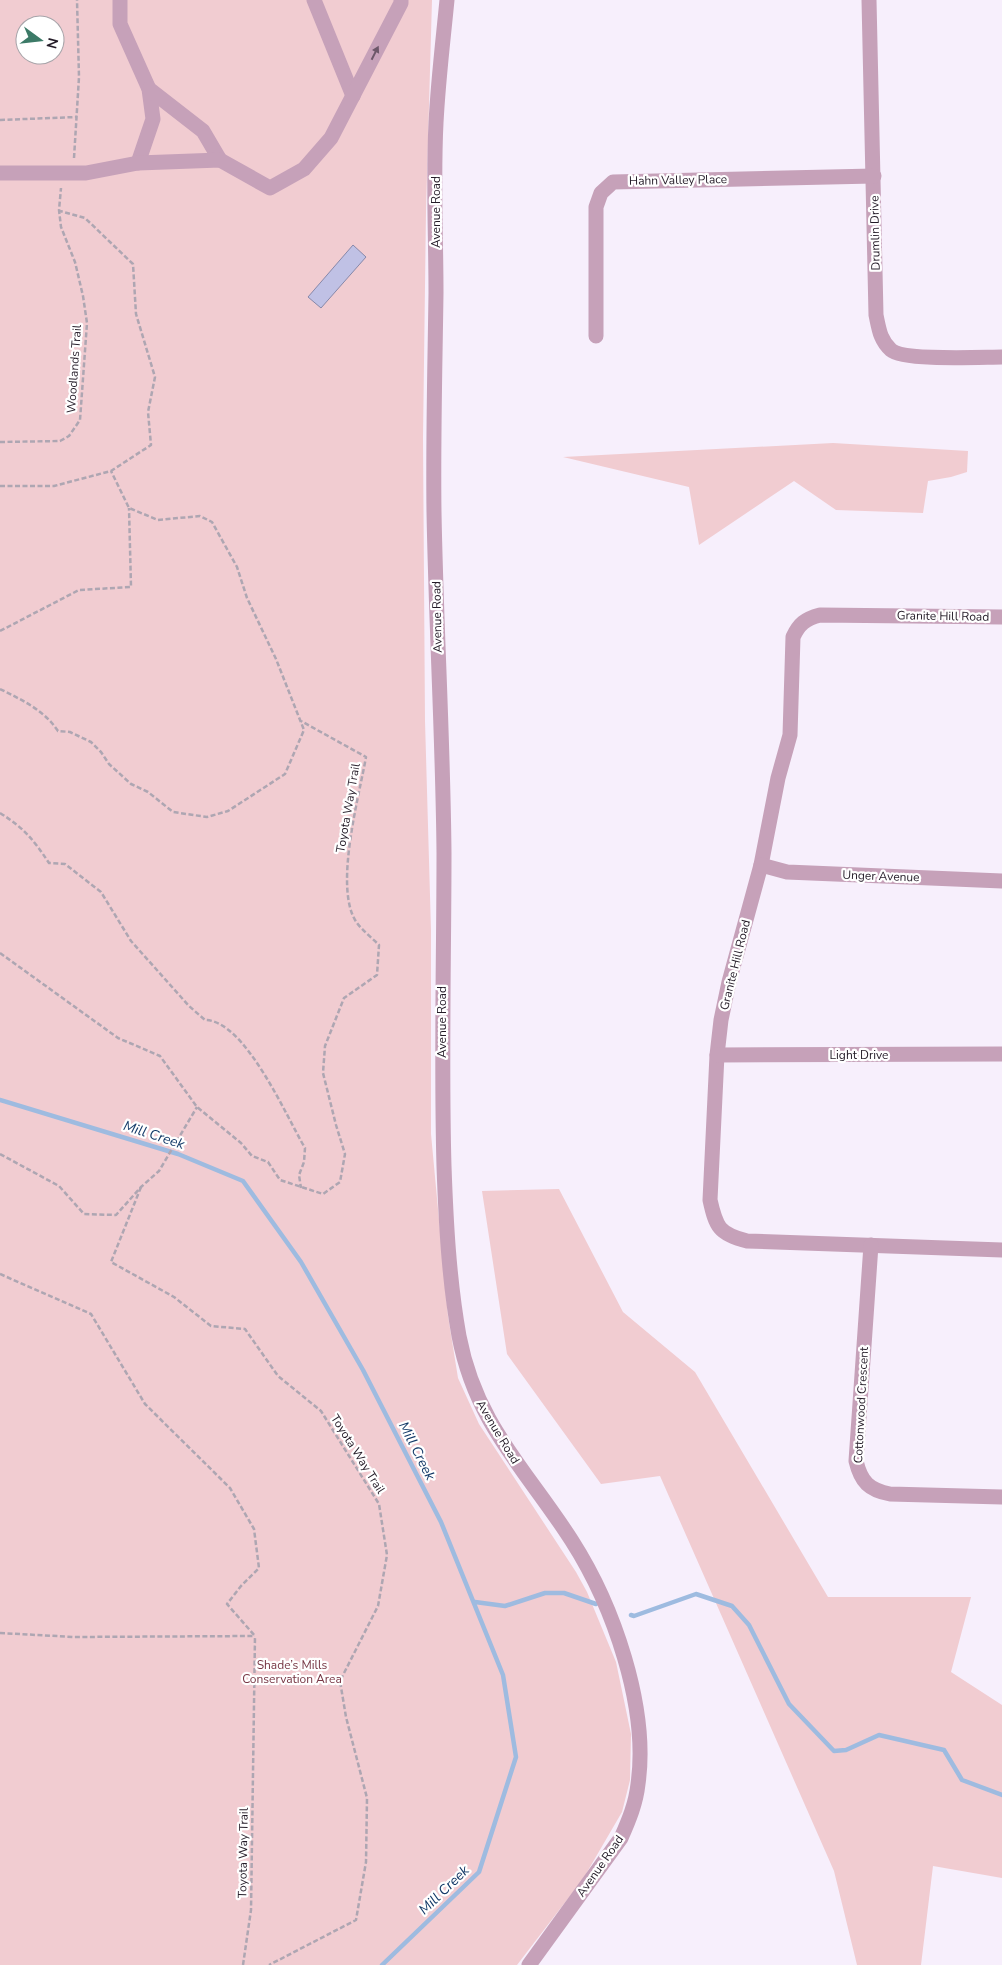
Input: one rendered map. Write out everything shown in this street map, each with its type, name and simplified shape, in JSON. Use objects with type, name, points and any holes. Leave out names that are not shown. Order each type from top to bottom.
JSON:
[{"type":"street","points":[[120,0],[120,24],[149,89],[153,119],[138,162]]},
{"type":"street","points":[[149,89],[203,131],[220,160],[270,188],[304,169],[331,138],[401,0]]},
{"type":"street","name":"Avenue Road","points":[[447,0],[436,123],[434,508],[444,850],[442,1093],[450,1272],[459,1336],[474,1391],[494,1430],[572,1540],[597,1584],[619,1638],[629,1672],[636,1708],[640,1750],[638,1783],[631,1815],[620,1838],[529,1965]]},
{"type":"street","name":"Drumlin Drive","points":[[869,0],[876,315],[880,338],[892,352],[911,356],[1002,357]]},
{"type":"street","points":[[316,1],[353,96]]},
{"type":"street","points":[[0,173],[86,173],[138,162],[220,160]]},
{"type":"street","name":"Hahn Valley Place","points":[[596,336],[596,207],[600,192],[613,182],[874,176]]},
{"type":"street","name":"Granite Hill Road","points":[[1002,617],[820,615],[807,618],[799,625],[793,637],[790,735],[778,778],[761,865],[729,982],[721,1020],[717,1056],[710,1200],[716,1223],[732,1237],[747,1241],[1002,1250]]},
{"type":"street","name":"Unger Avenue","points":[[761,865],[787,872],[1002,881]]},
{"type":"street","name":"Light Drive","points":[[717,1056],[1002,1054]]},
{"type":"street","name":"Cottonwood Crescent","points":[[871,1245],[856,1461],[859,1474],[867,1485],[878,1491],[890,1494],[1002,1497]]},
{"type":"path","name":"Woodlands Trail","points":[[0,442],[60,442],[68,436],[80,420],[87,323],[75,262],[61,228],[59,210],[64,173],[75,156],[79,77],[77,0]]},
{"type":"path","points":[[0,120],[77,117]]},
{"type":"path","points":[[0,486],[54,486],[111,471],[151,445],[148,412],[155,377],[136,314],[133,264],[84,218],[59,210]]},
{"type":"path","points":[[0,630],[79,590],[131,587],[129,508],[111,471]]},
{"type":"path","points":[[0,689],[27,702],[50,720],[58,731],[70,732],[91,742],[109,764],[131,784],[148,792],[172,812],[207,817],[228,811],[285,774],[304,730],[276,659],[247,598],[237,567],[212,522],[200,516],[158,520],[129,508]]},
{"type":"path","name":"Toyota Way Trail","points":[[0,953],[118,1038],[160,1056],[197,1107],[242,1143],[252,1156],[268,1162],[280,1180],[323,1194],[340,1182],[345,1154],[323,1072],[325,1046],[344,998],[377,975],[379,945],[356,922],[347,895],[348,857],[366,757],[301,721]]},
{"type":"path","points":[[0,813],[22,827],[36,843],[49,863],[64,864],[101,892],[131,941],[189,1006],[204,1020],[213,1020],[233,1033],[252,1056],[305,1148],[304,1162],[299,1175],[301,1188]]},
{"type":"path","name":"Toyota Way Trail","points":[[0,1154],[59,1186],[84,1214],[116,1215],[141,1187],[159,1171],[197,1107]]},
{"type":"path","name":"Toyota Way Trail","points":[[141,1187],[111,1262],[174,1297],[211,1326],[245,1330],[278,1376],[321,1412],[379,1504],[387,1555],[378,1606],[340,1681],[346,1717],[367,1798],[366,1862],[356,1920],[269,1965]]},
{"type":"path","points":[[0,1274],[91,1314],[145,1404],[230,1488],[254,1529],[259,1568],[227,1604],[255,1636]]},
{"type":"path","points":[[0,1633],[74,1637],[255,1636]]},
{"type":"path","name":"Toyota Way Trail","points":[[243,1965],[252,1910],[255,1636]]},
{"type":"green space","name":"Shade’s Mills Conservation Area","points":[[0,0],[432,0],[426,211],[423,438],[425,721],[431,930],[431,1134],[448,1316],[458,1378],[479,1424],[576,1572],[587,1592],[616,1662],[631,1734],[630,1780],[622,1812],[583,1879],[517,1965],[0,1965]]},
{"type":"green space","points":[[833,443],[968,451],[967,472],[928,481],[923,513],[836,510],[794,481],[699,545],[689,487],[563,457]]},
{"type":"green space","points":[[559,1189],[623,1312],[695,1372],[828,1597],[971,1597],[951,1672],[1002,1705],[1002,1878],[933,1866],[921,1965],[857,1965],[834,1871],[660,1476],[601,1484],[507,1354],[482,1191]]},
{"type":"building","points":[[353,245],[366,257],[321,308],[308,297]]},
{"type":"waterway","name":"Mill Creek","points":[[0,1100],[178,1154],[243,1181],[301,1262],[363,1370],[441,1522],[503,1675],[516,1757],[479,1872],[382,1965]]},
{"type":"waterway","points":[[475,1602],[505,1606],[545,1593],[564,1593],[596,1604]]},
{"type":"waterway","points":[[631,1615],[634,1616],[696,1594],[732,1606],[749,1625],[789,1704],[834,1751],[846,1750],[879,1735],[944,1750],[962,1780],[1002,1795]]}]
